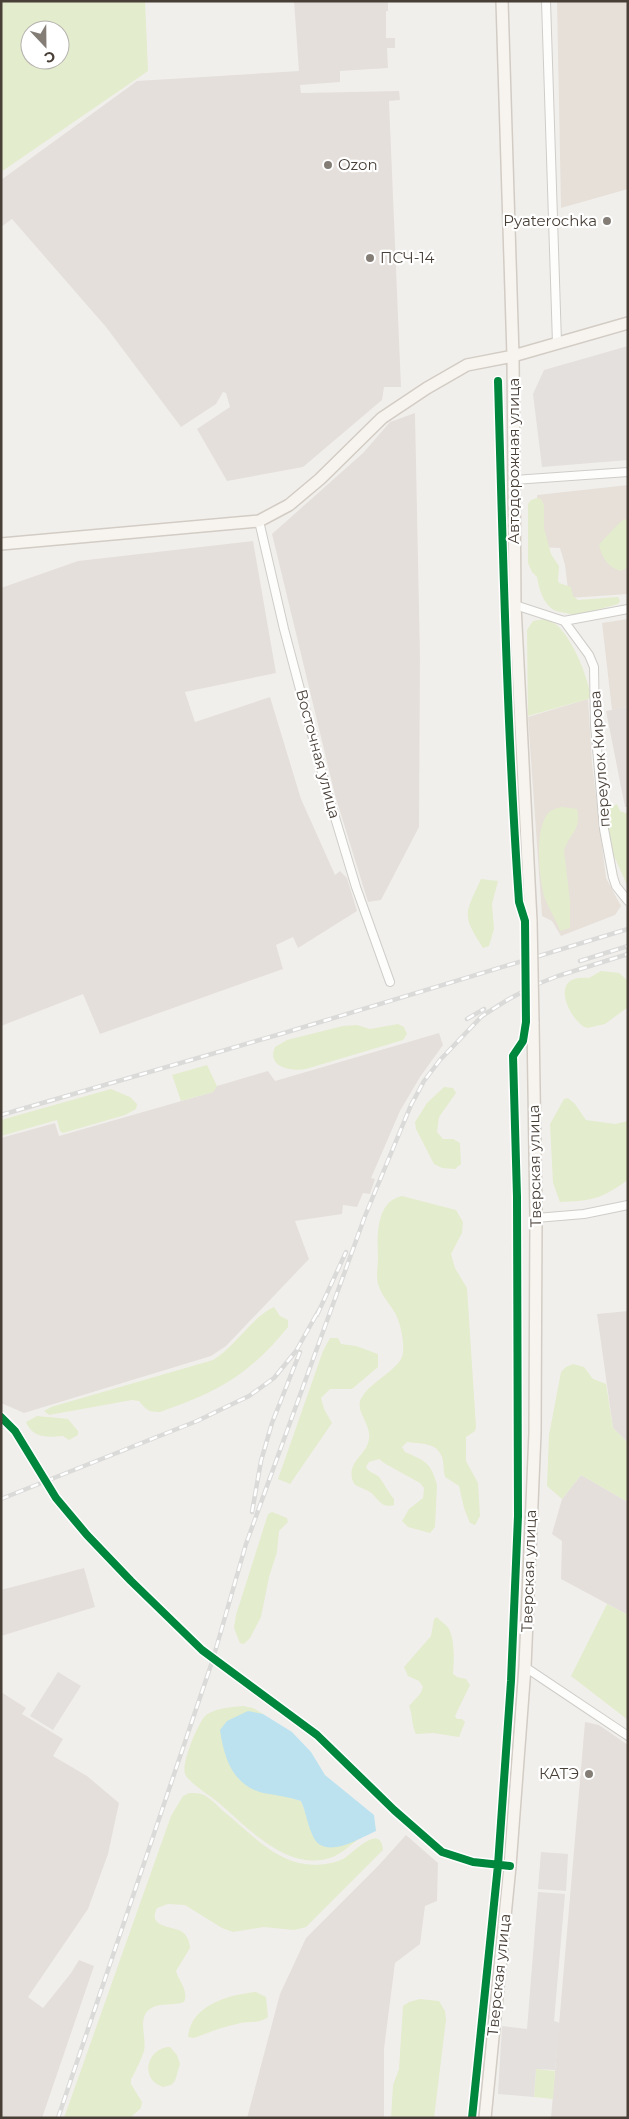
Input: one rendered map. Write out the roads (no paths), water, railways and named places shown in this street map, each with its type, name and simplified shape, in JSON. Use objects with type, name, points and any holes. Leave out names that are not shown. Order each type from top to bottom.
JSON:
[{"type":"main road","name":"Автодорожная улица","points":[[502,1],[513,356],[516,605],[531,921]]},
{"type":"main road","points":[[1,544],[259,521],[289,505],[320,479],[382,418],[427,388],[467,365],[513,356],[628,323]]},
{"type":"main road","name":"Тверская улица","points":[[485,2118],[510,1866],[525,1667],[535,1433],[536,1218],[531,921]]},
{"type":"street","points":[[546,1],[557,343]]},
{"type":"street","points":[[514,480],[628,472]]},
{"type":"street","name":"Восточная улица","points":[[259,521],[284,629],[327,791],[356,887],[390,982]]},
{"type":"street","points":[[516,605],[564,622],[628,608]]},
{"type":"street","name":"переулок Кирова","points":[[564,622],[589,655],[594,667],[595,725],[605,836],[612,877],[616,886],[628,901]]},
{"type":"street","points":[[536,1218],[584,1214],[628,1205]]},
{"type":"street","points":[[1,1417],[15,1430],[56,1498],[87,1535],[130,1581],[202,1650],[317,1735],[394,1810],[442,1852],[473,1862],[510,1866]]},
{"type":"street","points":[[525,1667],[628,1736]]},
{"type":"water","points":[[248,1711],[263,1714],[292,1732],[311,1752],[325,1775],[374,1815],[376,1831],[341,1846],[324,1846],[317,1842],[312,1834],[301,1801],[263,1793],[244,1784],[231,1769],[227,1760],[220,1730],[227,1721]]},
{"type":"railway","points":[[1,1115],[284,1033],[628,929]]},
{"type":"railway","points":[[580,961],[628,946]]},
{"type":"railway","points":[[58,2118],[213,1659],[246,1544],[365,1216],[411,1105],[424,1081],[440,1060],[482,1016],[535,985],[628,954]]},
{"type":"railway","points":[[467,1019],[484,1009]]},
{"type":"railway","points":[[317,1315],[346,1252]]},
{"type":"railway","points":[[1,1499],[197,1421],[249,1396],[274,1378],[296,1351],[319,1310]]},
{"type":"railway","points":[[252,1512],[261,1461],[272,1423],[300,1352]]},
{"type":"place","name":"Ozon","points":[[328,165]]},
{"type":"place","name":"Pyaterochka","points":[[607,221]]},
{"type":"place","name":"ПСЧ-14","points":[[370,258]]},
{"type":"place","name":"КАТЭ","points":[[589,1774]]}]
